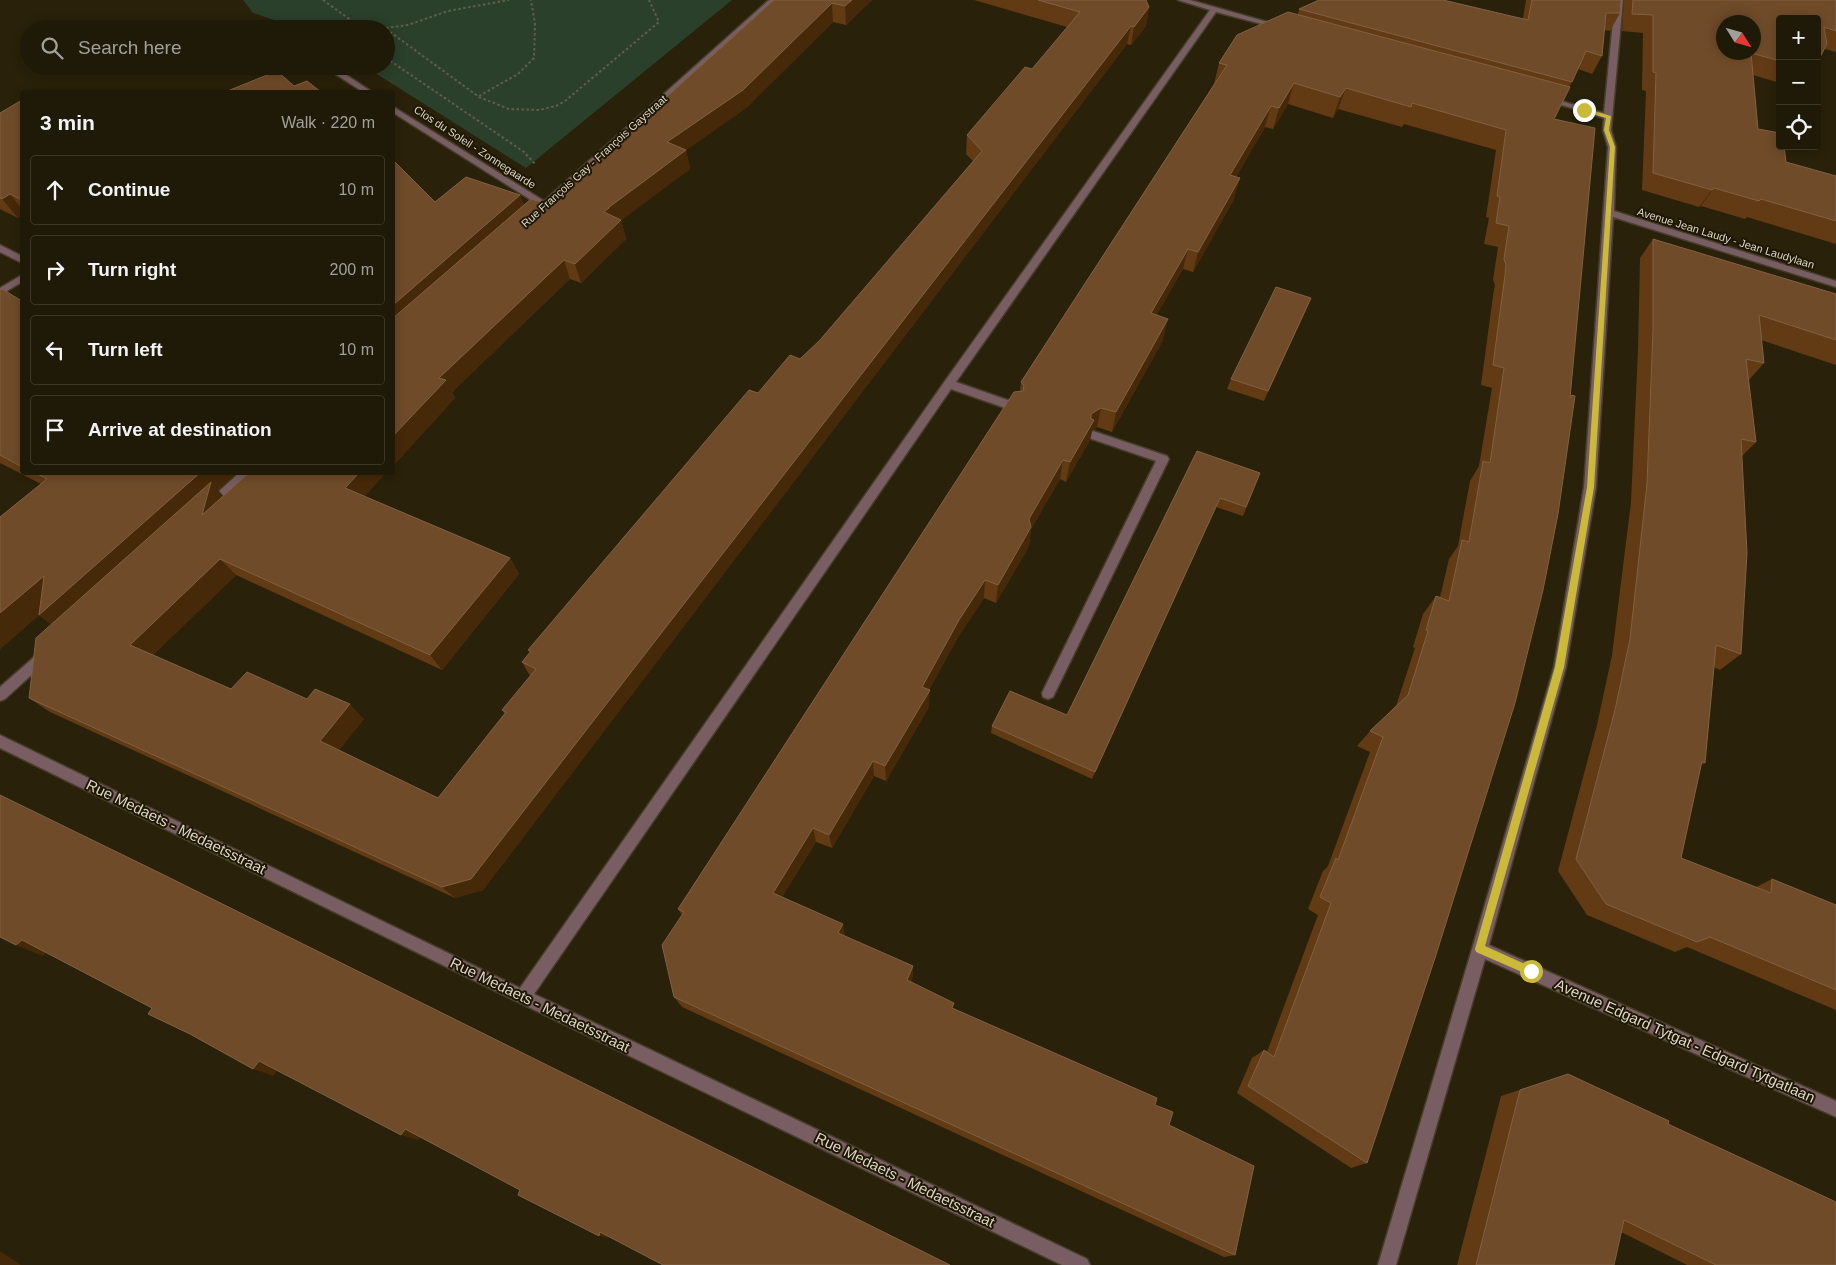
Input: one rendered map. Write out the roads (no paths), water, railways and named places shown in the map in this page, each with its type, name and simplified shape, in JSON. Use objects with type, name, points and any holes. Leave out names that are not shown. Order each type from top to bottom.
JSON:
[{"type":"street","name":"Rue François Gay - François Gaystraat","points":[[531,217],[773,0]]},
{"type":"street","points":[[1182,0],[1290,30]]},
{"type":"street","points":[[1387,1265],[1480,949],[1560,667],[1590,487],[1610,214],[1612,147],[1607,130],[1620,0]]},
{"type":"street","points":[[523,997],[949,384],[1214,9]]},
{"type":"street","points":[[341,75],[365,90]]},
{"type":"street","points":[[1537,97],[1609,117]]},
{"type":"street","name":"Clos du Soleil - Zonnegaarde","points":[[395,110],[545,205]]},
{"type":"street","name":"Avenue Jean Laudy - Jean Laudylaan","points":[[1610,214],[1836,284]]},
{"type":"street","points":[[0,248],[20,259]]},
{"type":"street","points":[[0,292],[20,279]]},
{"type":"street","points":[[949,384],[1015,407]]},
{"type":"street","points":[[1048,692],[1163,459],[1093,435]]},
{"type":"street","points":[[204,512],[245,475]]},
{"type":"street","points":[[0,695],[51,649]]},
{"type":"street","name":"Rue Medaets - Medaetsstraat","points":[[0,741],[523,997],[1081,1265]]},
{"type":"street","name":"Avenue Edgard Tytgat - Edgard Tytgatlaan","points":[[1480,949],[1836,1109]]}]
